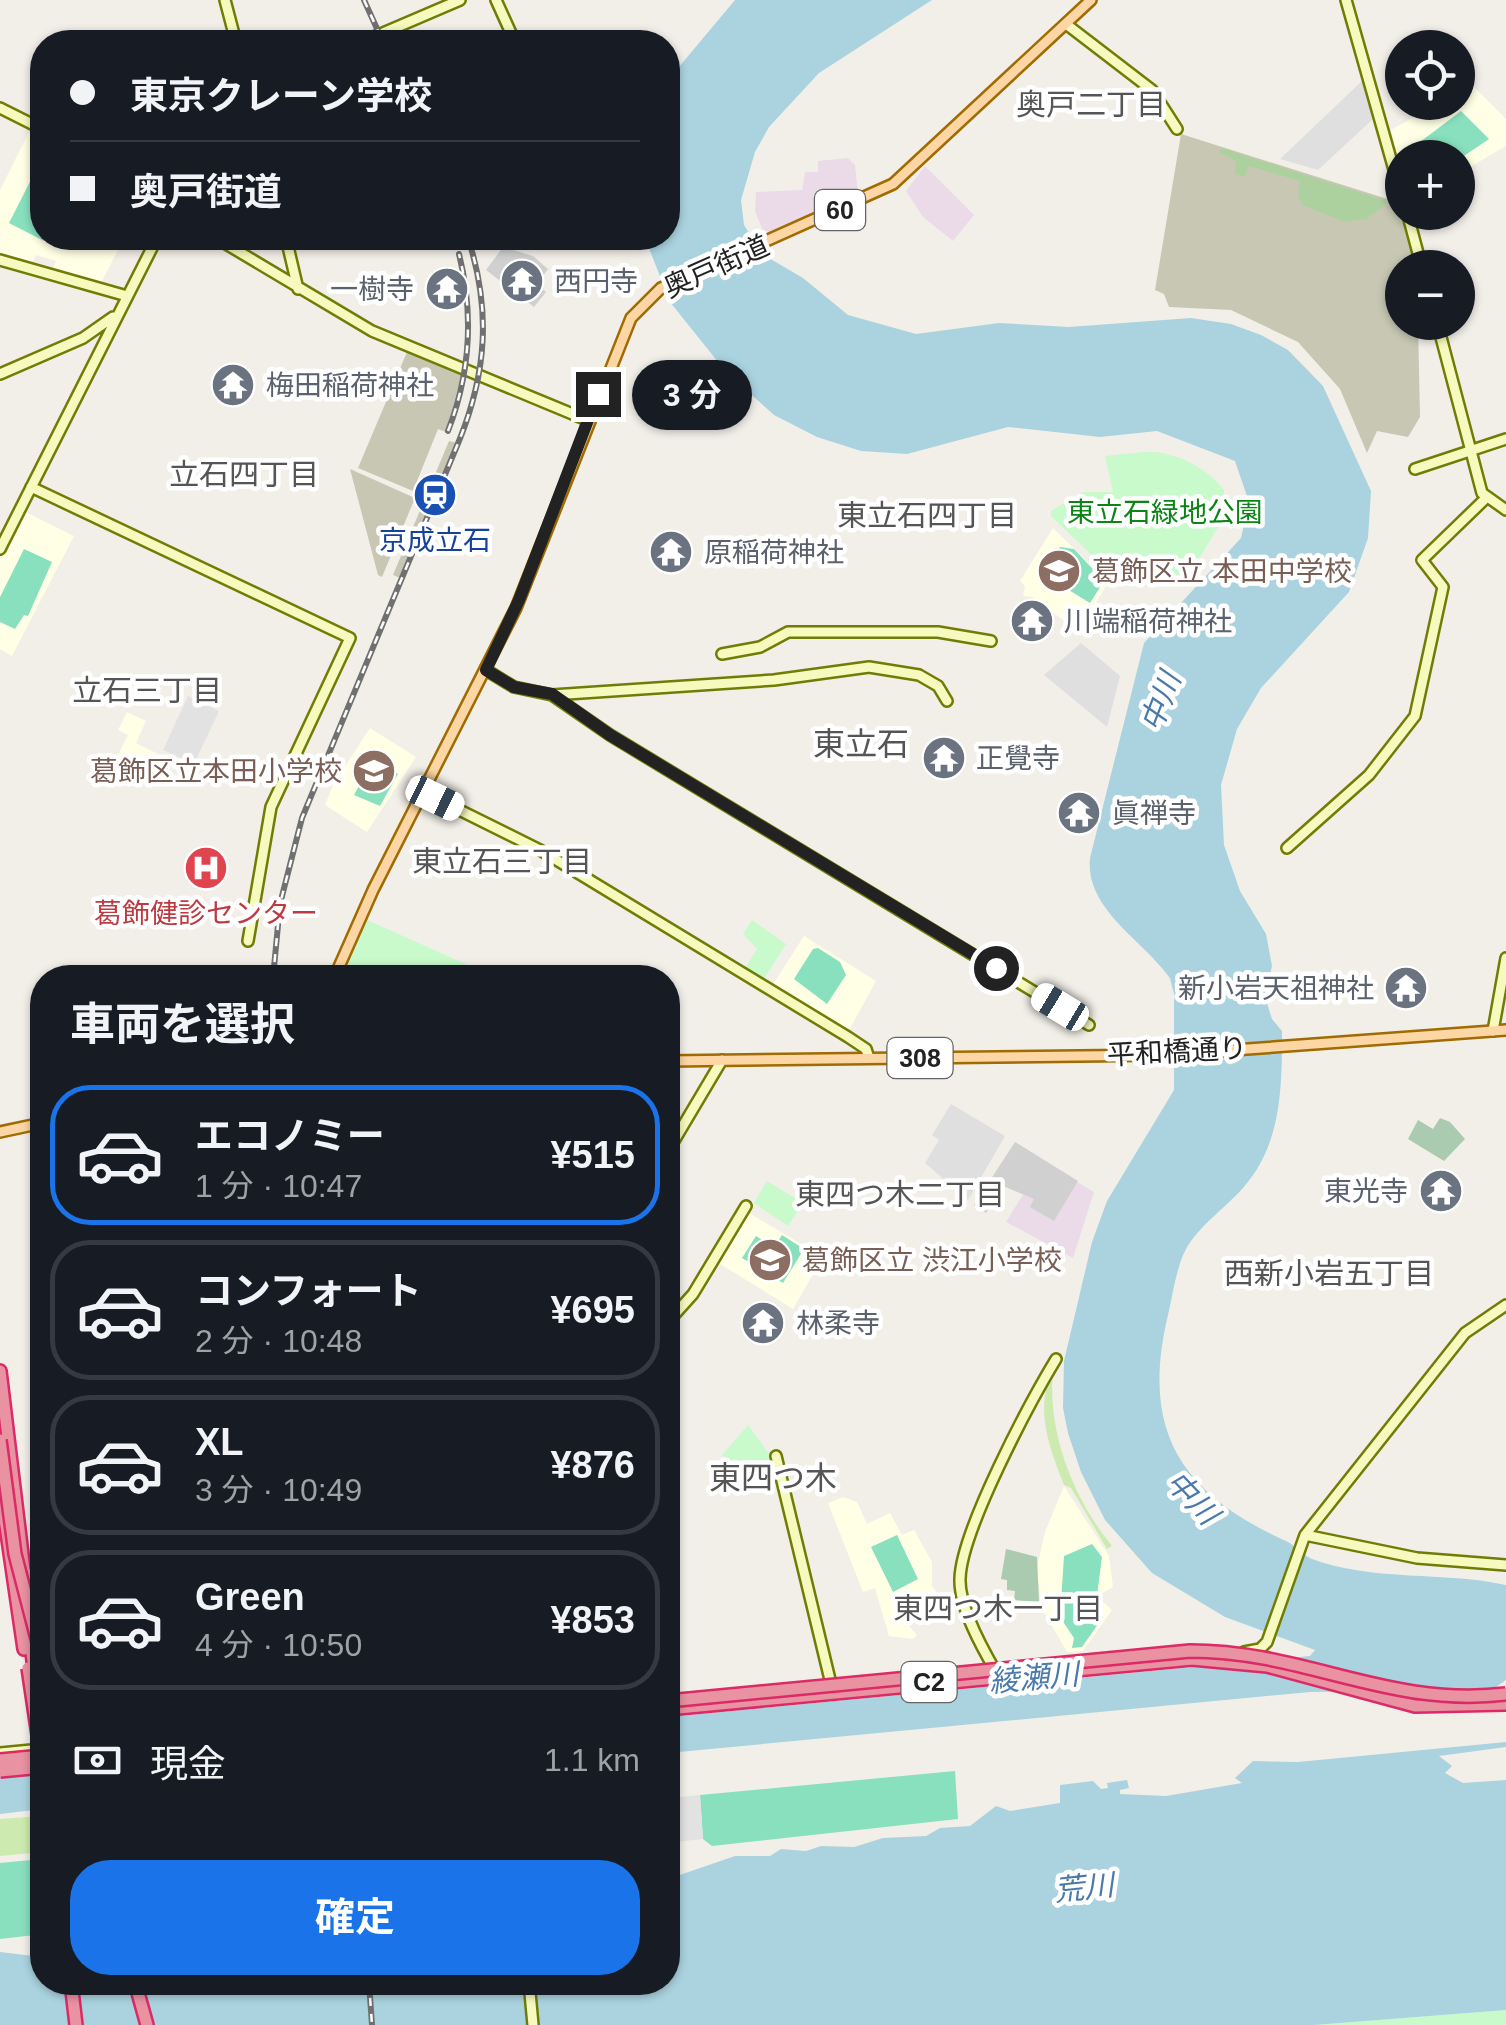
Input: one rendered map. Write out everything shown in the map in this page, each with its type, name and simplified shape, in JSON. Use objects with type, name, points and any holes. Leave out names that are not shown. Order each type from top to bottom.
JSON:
[{"type":"highway","points":[[0,1362],[30,1617]]},
{"type":"highway","points":[[0,1440],[30,1636]]},
{"type":"highway","points":[[0,1486],[30,1639]]},
{"type":"highway","points":[[24,1560],[30,1587]]},
{"type":"highway","name":"C2","points":[[680,1703],[1190,1651],[1270,1656],[1403,1694],[1455,1698],[1506,1694]]},
{"type":"highway","name":"C2","points":[[680,1703],[1192,1659],[1267,1666],[1400,1704],[1506,1704]]},
{"type":"highway","points":[[0,1762],[30,1761]]},
{"type":"highway","points":[[73,1995],[76,2025]]},
{"type":"highway","points":[[139,1995],[147,2025]]},
{"type":"main road","name":"奥戸街道","points":[[340,965],[373,890],[519,600],[587,420],[632,318],[661,288],[893,184],[1091,0]]},
{"type":"main road","name":"平和橋通り","points":[[680,1061],[1172,1054],[1506,1030]]},
{"type":"main road","points":[[0,1132],[30,1126]]},
{"type":"street","points":[[225,0],[233,30]]},
{"type":"street","points":[[390,30],[460,0]]},
{"type":"street","points":[[496,0],[510,30]]},
{"type":"street","points":[[1346,0],[1386,140]]},
{"type":"street","points":[[1066,24],[1152,90],[1177,129]]},
{"type":"street","points":[[0,108],[30,123]]},
{"type":"street","points":[[0,549],[150,250]]},
{"type":"street","points":[[236,250],[372,331],[587,420]]},
{"type":"street","points":[[289,250],[298,288]]},
{"type":"street","points":[[0,260],[127,296]]},
{"type":"street","points":[[0,374],[84,338],[119,312]]},
{"type":"street","points":[[1442,340],[1485,499],[1506,510]]},
{"type":"street","points":[[1415,469],[1506,439]]},
{"type":"street","points":[[31,487],[350,638],[272,807],[248,941]]},
{"type":"street","points":[[1287,848],[1370,775],[1415,716],[1443,587],[1422,560],[1485,499]]},
{"type":"street","points":[[722,654],[762,646],[788,632],[946,632],[990,641]]},
{"type":"street","points":[[486,670],[514,687],[552,694],[791,678],[869,666],[919,675],[938,686],[947,701]]},
{"type":"street","points":[[552,694],[610,735],[1089,1025]]},
{"type":"street","points":[[425,793],[540,850],[848,1037],[866,1050],[869,1058]]},
{"type":"street","points":[[1493,1031],[1506,958]]},
{"type":"street","points":[[680,1131],[722,1060]]},
{"type":"street","points":[[680,1308],[693,1294],[746,1206]]},
{"type":"street","points":[[680,1703],[1250,1652],[1268,1639],[1304,1537],[1464,1333],[1506,1305]]},
{"type":"street","points":[[996,1672],[962,1594],[960,1576],[991,1487],[1056,1359]]},
{"type":"street","points":[[776,1456],[832,1688]]},
{"type":"street","points":[[1304,1537],[1416,1558],[1506,1564]]},
{"type":"street","points":[[530,1995],[533,2025]]},
{"type":"shaded area","points":[[1363,80],[1373,119],[1318,170],[1280,159]]},
{"type":"shaded area","points":[[1475,88],[1506,119],[1506,146],[1475,164],[1475,140],[1393,140],[1391,130],[1408,120],[1475,120]]},
{"type":"shaded area","points":[[30,132],[30,250],[118,250],[101,283],[53,269],[56,261],[36,255],[32,262],[0,252],[0,190]]},
{"type":"shaded area","points":[[1181,134],[1385,198],[1385,230],[1405,230],[1411,250],[1385,250],[1385,340],[1418,340],[1420,417],[1408,437],[1377,431],[1367,453],[1340,389],[1298,342],[1231,310],[1169,307],[1164,294],[1155,290]]},
{"type":"shaded area","points":[[848,158],[855,165],[858,193],[828,200],[830,207],[769,232],[762,229],[755,211],[756,192],[802,190],[805,172],[818,172],[818,161]]},
{"type":"shaded area","points":[[925,166],[974,215],[953,241],[923,217],[906,191]]},
{"type":"shaded area","points":[[501,250],[533,256],[548,269],[537,284],[546,292],[534,307],[486,270]]},
{"type":"shaded area","points":[[407,352],[462,374],[446,432],[438,429],[413,491],[358,468]]},
{"type":"shaded area","points":[[449,441],[457,443],[400,578],[393,575]]},
{"type":"shaded area","points":[[350,469],[415,498],[382,577],[378,575]]},
{"type":"shaded area","points":[[23,511],[74,536],[12,656],[0,649],[0,559]]},
{"type":"shaded area","name":"葛飾区立 本田中学校","points":[[1053,528],[1108,582],[1091,612],[1067,623],[1032,597],[1023,596],[1025,586],[1020,581]]},
{"type":"shaded area","points":[[1081,643],[1120,676],[1107,727],[1044,675]]},
{"type":"shaded area","points":[[188,696],[219,711],[194,764],[163,750]]},
{"type":"shaded area","points":[[127,712],[146,721],[136,743],[158,754],[145,781],[119,769],[123,760],[117,757],[128,735],[118,730]]},
{"type":"shaded area","name":"葛飾区立本田小学校","points":[[370,728],[416,757],[367,832],[325,805],[333,785]]},
{"type":"shaded area","points":[[804,936],[876,981],[848,1032],[772,986]]},
{"type":"shaded area","points":[[951,1104],[1005,1136],[968,1200],[925,1163],[939,1140],[932,1135]]},
{"type":"shaded area","points":[[1440,1118],[1450,1122],[1465,1139],[1444,1161],[1408,1139],[1418,1120],[1433,1129]]},
{"type":"shaded area","points":[[1015,1142],[1078,1181],[1054,1221],[1030,1207],[1034,1199],[1003,1186],[986,1213],[974,1205]]},
{"type":"shaded area","points":[[1043,1162],[1094,1192],[1073,1258],[1006,1222]]},
{"type":"shaded area","name":"葛飾区立 渋江小学校","points":[[749,1213],[823,1257],[793,1309],[717,1262]]},
{"type":"shaded area","points":[[1064,1486],[1109,1556],[1113,1587],[1097,1596],[1112,1610],[1083,1651],[1067,1652],[1041,1607],[1037,1568],[1045,1532]]},
{"type":"shaded area","points":[[843,1497],[857,1502],[867,1524],[890,1513],[902,1535],[914,1530],[932,1562],[932,1586],[938,1594],[924,1598],[903,1619],[917,1635],[913,1639],[889,1636],[875,1588],[863,1592],[828,1503]]},
{"type":"shaded area","points":[[1006,1549],[1037,1557],[1039,1602],[1014,1600],[1015,1591],[1007,1590],[1007,1580],[1001,1579]]},
{"type":"shaded area","points":[[700,1795],[703,1839],[680,1842],[680,1797]]},
{"type":"green space","points":[[1449,120],[1470,120],[1489,139],[1475,148],[1475,140],[1423,140]]},
{"type":"green space","points":[[1222,148],[1385,201],[1385,205],[1366,219],[1344,222],[1303,205],[1298,197],[1300,181],[1249,166],[1244,177],[1235,174],[1236,161],[1219,152]]},
{"type":"green space","points":[[30,182],[30,234],[9,223]]},
{"type":"green space","name":"東立石緑地公園","points":[[1166,454],[1188,462],[1224,490],[1221,522],[1186,581],[1141,559],[1128,582],[1102,565],[1051,516],[1051,511],[1082,492],[1113,492],[1105,456]]},
{"type":"green space","points":[[1060,547],[1074,549],[1104,581],[1090,603],[1041,573]]},
{"type":"green space","points":[[24,549],[52,562],[28,616],[24,615],[15,629],[0,622],[0,597]]},
{"type":"green space","points":[[374,758],[398,774],[380,806],[354,795]]},
{"type":"green space","points":[[367,920],[468,965],[348,965]]},
{"type":"green space","points":[[752,920],[786,944],[763,980],[745,968],[757,949],[743,934]]},
{"type":"green space","points":[[818,948],[840,962],[846,975],[827,1004],[794,979],[813,949]]},
{"type":"green space","points":[[767,1181],[803,1203],[788,1226],[754,1203]]},
{"type":"green space","points":[[782,1235],[804,1249],[783,1283],[742,1258],[756,1236],[774,1247]]},
{"type":"green space","points":[[1053,1370],[1054,1417],[1059,1440],[1085,1507],[1112,1546],[1107,1549],[1071,1488],[1064,1485],[1049,1442],[1044,1414]]},
{"type":"green space","points":[[748,1425],[769,1454],[776,1480],[758,1488],[722,1455]]},
{"type":"green space","points":[[897,1535],[918,1579],[893,1592],[871,1547]]},
{"type":"green space","points":[[1092,1544],[1102,1557],[1095,1611],[1103,1617],[1082,1647],[1072,1648],[1074,1638],[1060,1617],[1064,1556]]},
{"type":"green space","points":[[955,1771],[958,1819],[712,1846],[703,1839],[700,1795]]},
{"type":"green space","points":[[30,1817],[30,1853],[0,1856],[0,1819]]},
{"type":"green space","points":[[30,1860],[30,1936],[0,1939],[0,1863]]},
{"type":"green space","points":[[1506,2010],[1506,2025],[1314,2025]]},
{"type":"water","name":"中川","points":[[735,0],[932,0],[819,73],[769,127],[755,152],[741,200],[744,225],[762,254],[803,278],[848,315],[916,334],[999,323],[1069,327],[1191,318],[1231,324],[1261,335],[1288,350],[1323,386],[1371,491],[1368,538],[1349,592],[1261,688],[1237,729],[1221,785],[1224,845],[1240,891],[1266,934],[1272,966],[1265,997],[1272,1019],[1282,1031],[1277,1114],[1266,1153],[1256,1171],[1198,1233],[1183,1256],[1161,1356],[1160,1393],[1165,1426],[1177,1454],[1196,1480],[1220,1503],[1308,1557],[1360,1571],[1506,1585],[1506,1680],[1493,1689],[1310,1692],[680,1752],[680,1716],[1310,1656],[1315,1650],[1225,1617],[1152,1573],[1105,1520],[1081,1472],[1063,1408],[1064,1361],[1092,1242],[1107,1201],[1174,1090],[1174,994],[1170,978],[1106,908],[1091,876],[1090,858],[1144,643],[1241,538],[1249,502],[1235,461],[1157,431],[1100,437],[1008,427],[907,454],[861,451],[817,437],[774,415],[726,372],[670,302],[650,250],[680,250],[680,66]]},
{"type":"water","name":"荒川","points":[[1506,1742],[1506,1747],[1439,1756],[1452,1766],[1445,1773],[1463,1783],[1506,1780],[1506,2010],[1314,2025],[0,2025],[0,1952],[30,1956],[30,1995],[680,1995],[680,1875],[735,1856],[770,1856],[781,1849],[854,1847],[883,1838],[926,1836],[940,1828],[970,1826],[996,1806],[1010,1811],[1060,1803],[1060,1785],[1093,1781],[1101,1789],[1108,1788],[1107,1783],[1127,1780],[1129,1788],[1120,1790],[1120,1794],[1166,1796],[1242,1783],[1235,1778],[1253,1761],[1298,1762]]},
{"type":"water","points":[[30,1773],[30,1810],[0,1814],[0,1776]]},
{"type":"railway","points":[[364,0],[378,30]]},
{"type":"railway","points":[[274,965],[280,904],[302,818],[459,441],[475,390],[483,315],[471,250]]},
{"type":"railway","points":[[448,431],[461,388],[467,344],[467,299],[459,254]]},
{"type":"railway","points":[[370,1995],[372,2025]]},
{"type":"place","name":"西円寺","points":[[522,281]]},
{"type":"place","name":"一樹寺","points":[[447,289]]},
{"type":"place","name":"梅田稲荷神社","points":[[233,385]]},
{"type":"place","name":"京成立石","points":[[435,495]]},
{"type":"place","name":"原稲荷神社","points":[[671,552]]},
{"type":"place","name":"葛飾区立 本田中学校","points":[[1059,571]]},
{"type":"place","name":"川端稲荷神社","points":[[1032,621]]},
{"type":"place","name":"正覺寺","points":[[944,758]]},
{"type":"place","name":"葛飾区立本田小学校","points":[[374,771]]},
{"type":"place","name":"眞禅寺","points":[[1079,813]]},
{"type":"place","name":"葛飾健診センター","points":[[206,868]]},
{"type":"place","name":"新小岩天祖神社","points":[[1406,988]]},
{"type":"place","name":"東光寺","points":[[1441,1191]]},
{"type":"place","name":"葛飾区立 渋江小学校","points":[[770,1260]]},
{"type":"place","name":"林柔寺","points":[[763,1323]]},
{"type":"district","name":"奥戸二丁目","points":[[1091,105]]},
{"type":"district","name":"立石四丁目","points":[[244,475]]},
{"type":"district","name":"東立石四丁目","points":[[927,516]]},
{"type":"district","name":"立石三丁目","points":[[147,691]]},
{"type":"district","name":"東立石","points":[[861,744]]},
{"type":"district","name":"東立石三丁目","points":[[502,862]]},
{"type":"district","name":"東四つ木二丁目","points":[[900,1195]]},
{"type":"district","name":"西新小岩五丁目","points":[[1329,1274]]},
{"type":"district","name":"東四つ木","points":[[773,1478]]},
{"type":"district","name":"東四つ木一丁目","points":[[998,1609]]},
{"type":"route","points":[[598,394],[519,600],[486,670],[514,687],[552,694],[610,735],[996,968]]},
{"type":"water label","name":"綾瀬川","points":[[1034,1678]]}]
